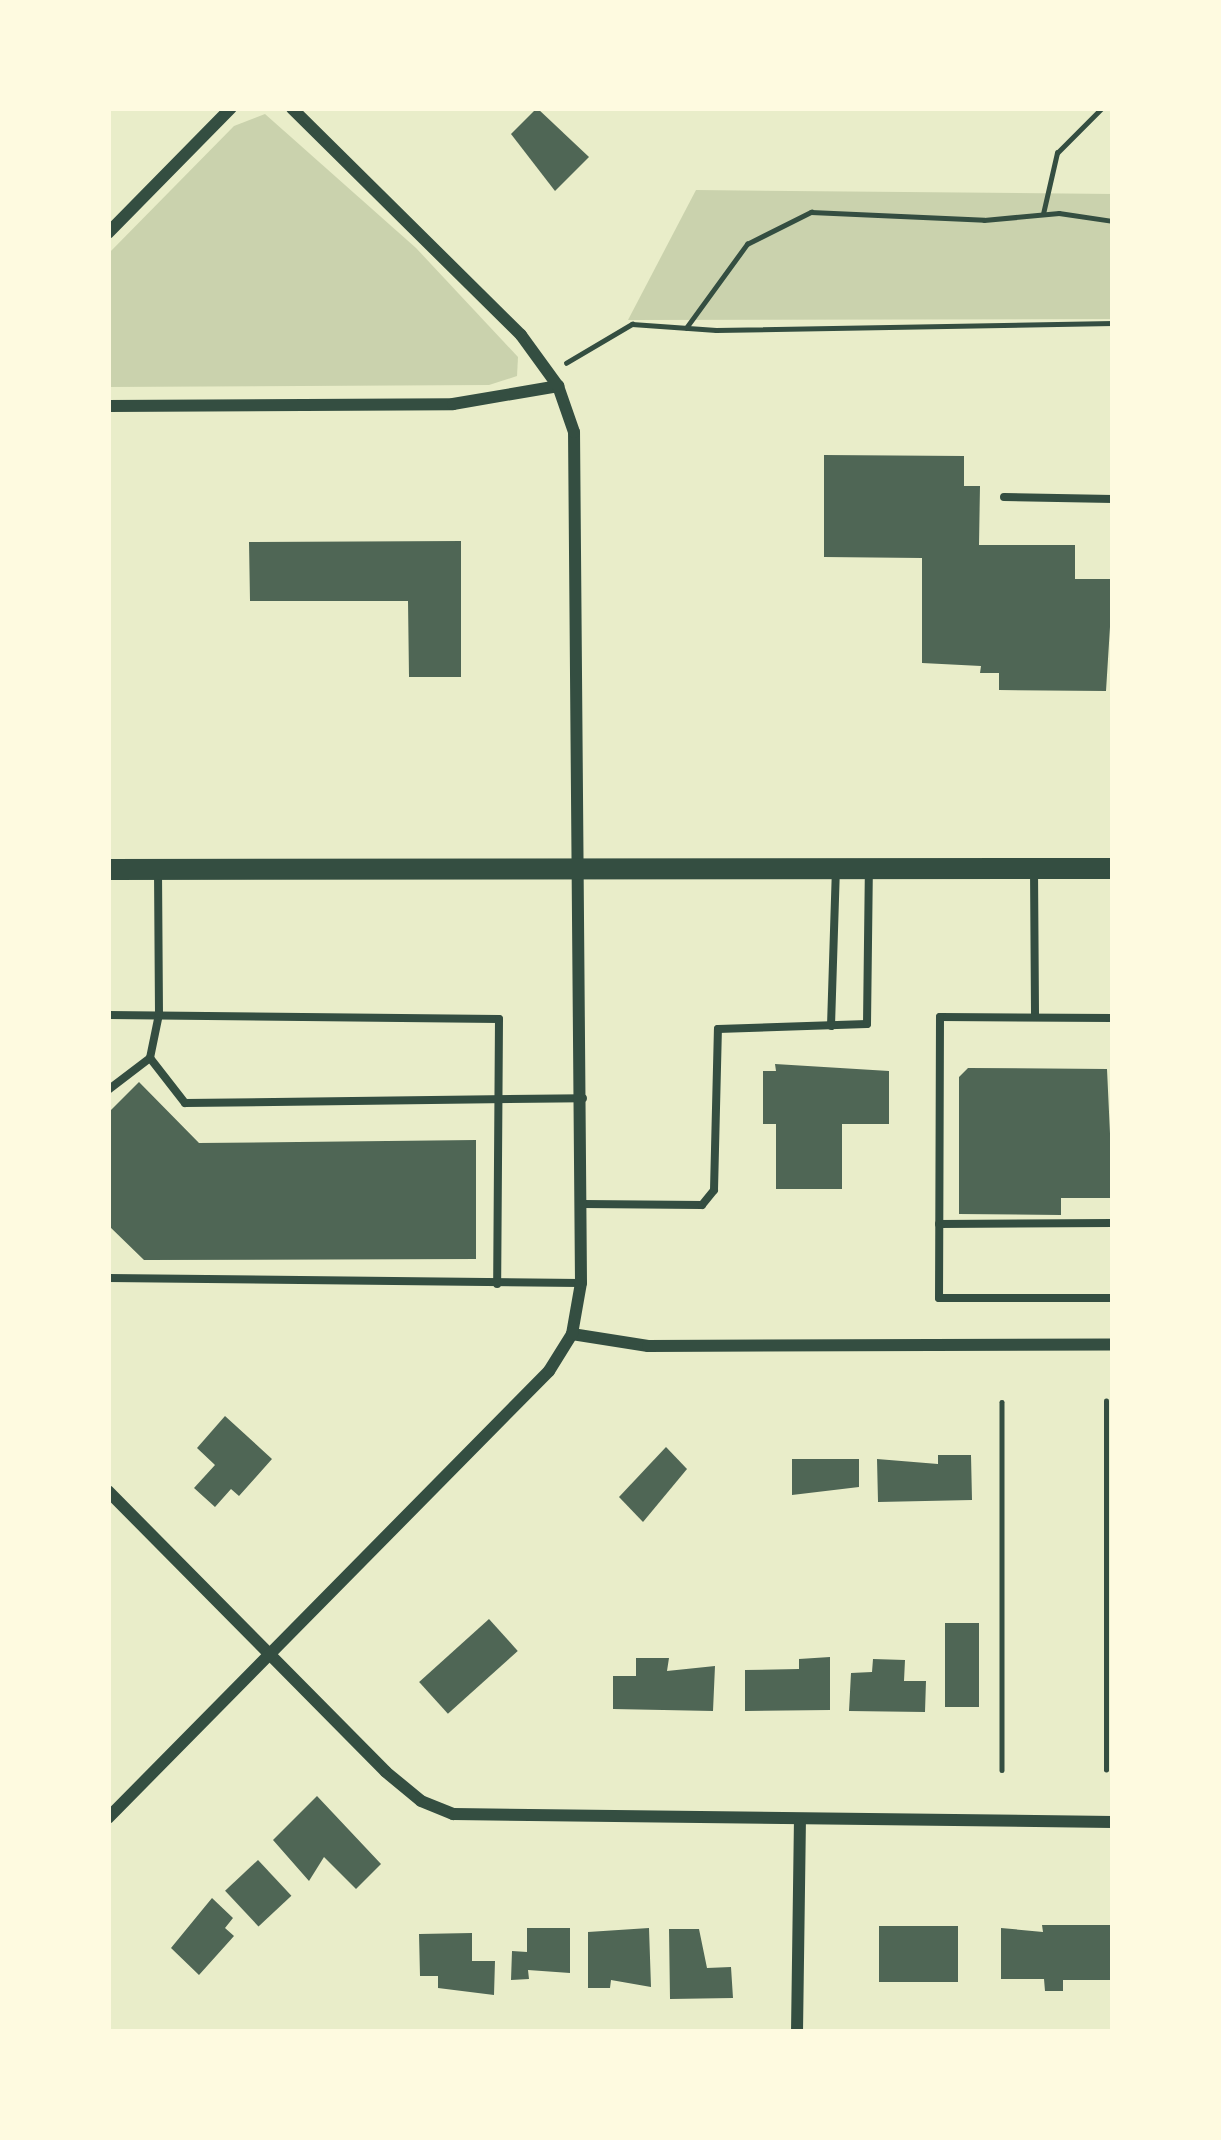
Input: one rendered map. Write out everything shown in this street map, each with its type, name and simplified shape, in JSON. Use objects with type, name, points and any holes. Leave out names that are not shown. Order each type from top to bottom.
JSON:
[{"type":"main road","points":[[108,869],[1113,868]]},
{"type":"street","points":[[108,233],[231,108]]},
{"type":"street","points":[[108,1818],[549,1371],[572,1334],[581,1283],[579,458],[558,386],[456,266],[292,108]]},
{"type":"street","points":[[108,406],[454,404],[558,386]]},
{"type":"street","points":[[572,1334],[648,1346],[1113,1344]]},
{"type":"street","points":[[108,1491],[386,1772],[421,1802],[453,1814],[800,1823],[1113,1822]]},
{"type":"street","points":[[797,2032],[800,1823]]},
{"type":"lane","points":[[1004,497],[1113,499]]},
{"type":"lane","points":[[831,1026],[836,868]]},
{"type":"lane","points":[[583,1204],[702,1205],[714,1190],[718,1029],[867,1024],[869,868]]},
{"type":"lane","points":[[1034,868],[1035,1017]]},
{"type":"lane","points":[[108,1090],[150,1058],[159,1014],[158,869]]},
{"type":"lane","points":[[108,1015],[499,1019],[497,1284]]},
{"type":"lane","points":[[1113,1018],[940,1017],[939,1224],[939,1298],[1113,1298]]},
{"type":"lane","points":[[150,1058],[185,1102],[584,1098]]},
{"type":"lane","points":[[939,1224],[1113,1222]]},
{"type":"lane","points":[[108,1278],[581,1283]]},
{"type":"path","points":[[1043,214],[1057,153],[1102,108]]},
{"type":"path","points":[[686,328],[747,244],[776,223],[811,212],[984,220],[1043,214],[1113,220]]},
{"type":"path","points":[[561,367],[632,324],[686,328],[1113,323]]},
{"type":"path","points":[[1106,1401],[1106,1770]]},
{"type":"path","points":[[1002,1402],[1002,1770]]},
{"type":"green space","points":[[265,114],[416,248],[518,357],[517,376],[489,385],[108,387],[108,254],[234,126]]},
{"type":"green space","points":[[696,190],[1113,194],[1113,319],[628,320]]},
{"type":"building","points":[[537,108],[589,157],[555,191],[511,134]]},
{"type":"building","points":[[824,455],[964,456],[964,486],[980,486],[979,545],[1075,545],[1075,579],[1113,579],[1106,691],[999,690],[999,673],[980,673],[981,666],[922,663],[922,558],[824,557]]},
{"type":"building","points":[[461,541],[461,677],[409,677],[408,601],[250,601],[249,542]]},
{"type":"building","points":[[775,1064],[889,1071],[889,1124],[842,1124],[842,1189],[776,1189],[776,1124],[763,1124],[763,1071],[776,1071]]},
{"type":"building","points":[[968,1068],[1107,1069],[1113,1198],[1061,1198],[1061,1215],[959,1214],[959,1077]]},
{"type":"building","points":[[139,1082],[199,1143],[476,1140],[476,1259],[144,1260],[108,1225],[108,1113]]},
{"type":"building","points":[[225,1416],[272,1459],[239,1496],[231,1489],[215,1507],[194,1488],[215,1465],[197,1448]]},
{"type":"building","points":[[666,1447],[687,1469],[643,1522],[619,1497]]},
{"type":"building","points":[[938,1455],[971,1455],[972,1500],[878,1502],[877,1459],[938,1464]]},
{"type":"building","points":[[792,1459],[859,1459],[859,1487],[792,1495]]},
{"type":"building","points":[[489,1619],[518,1651],[448,1714],[419,1682]]},
{"type":"building","points":[[945,1623],[979,1623],[979,1707],[945,1707]]},
{"type":"building","points":[[830,1657],[830,1710],[745,1711],[745,1670],[799,1669],[799,1659]]},
{"type":"building","points":[[636,1658],[669,1658],[667,1671],[715,1666],[713,1711],[613,1709],[613,1676],[636,1676]]},
{"type":"building","points":[[873,1659],[905,1660],[904,1681],[926,1681],[925,1712],[849,1711],[851,1673],[872,1672]]},
{"type":"building","points":[[317,1796],[381,1864],[356,1889],[324,1857],[309,1881],[273,1840]]},
{"type":"building","points":[[258,1860],[291,1896],[259,1927],[225,1891]]},
{"type":"building","points":[[212,1898],[233,1918],[225,1928],[234,1936],[199,1975],[171,1948]]},
{"type":"building","points":[[1042,1925],[1110,1925],[1110,1980],[1063,1980],[1063,1991],[1045,1991],[1044,1979],[1001,1979],[1001,1928],[1043,1932]]},
{"type":"building","points":[[879,1926],[958,1926],[958,1982],[879,1982]]},
{"type":"building","points":[[527,1928],[570,1928],[570,1973],[528,1970],[529,1979],[511,1980],[512,1951],[527,1952]]},
{"type":"building","points":[[649,1928],[651,1987],[611,1980],[610,1988],[588,1988],[588,1932]]},
{"type":"building","points":[[669,1929],[699,1929],[707,1968],[731,1967],[733,1998],[670,1999]]},
{"type":"building","points":[[472,1933],[472,1961],[495,1961],[494,1995],[438,1988],[438,1976],[420,1976],[419,1934]]}]
